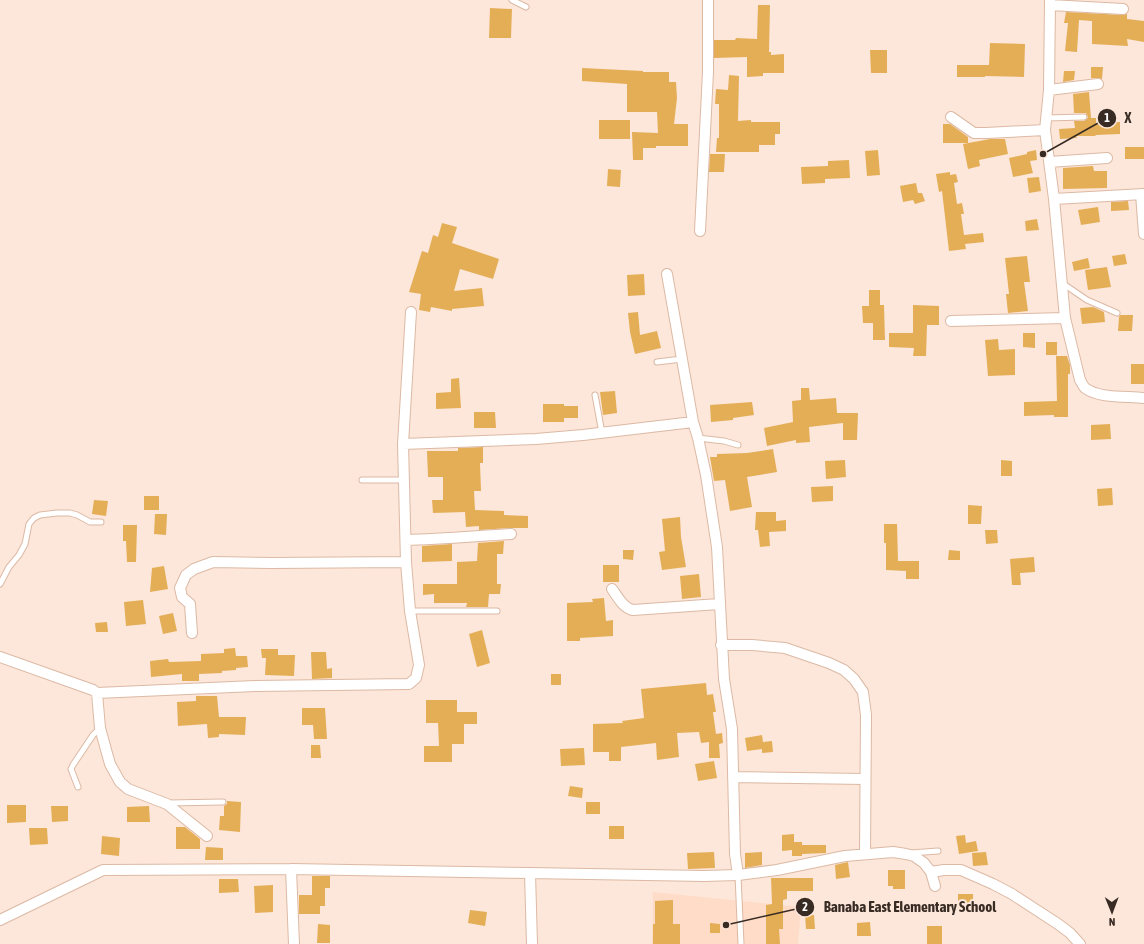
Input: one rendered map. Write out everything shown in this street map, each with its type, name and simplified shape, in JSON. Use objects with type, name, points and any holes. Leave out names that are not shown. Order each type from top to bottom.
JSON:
[{"type":"street","points":[[700,232],[708,94],[708,0]]},
{"type":"street","points":[[1123,9],[1050,2],[1049,90],[1045,130],[1054,200],[1065,318],[1080,380],[1084,387],[1102,395],[1144,398]]},
{"type":"street","points":[[1049,90],[1098,84]]},
{"type":"street","points":[[951,117],[974,133],[1045,130]]},
{"type":"street","points":[[1049,162],[1107,158]]},
{"type":"street","points":[[1054,200],[1142,194],[1144,234]]},
{"type":"street","points":[[667,274],[693,422],[706,475],[716,540],[721,645],[724,679],[732,729],[735,854],[738,875]]},
{"type":"street","points":[[0,657],[93,690],[97,693],[255,686],[409,684],[416,678],[419,666],[410,611],[406,562],[403,444],[411,312]]},
{"type":"street","points":[[951,321],[1065,318]]},
{"type":"street","points":[[403,444],[536,439],[693,422]]},
{"type":"street","points":[[406,540],[451,539],[511,534]]},
{"type":"street","points":[[192,633],[190,604],[182,596],[180,588],[186,575],[194,569],[213,562],[406,562]]},
{"type":"street","points":[[612,589],[624,606],[633,610],[719,604]]},
{"type":"street","points":[[721,645],[752,645],[785,648],[829,663],[844,670],[854,679],[863,692],[866,715],[864,779],[865,854]]},
{"type":"street","points":[[97,693],[100,728],[110,764],[120,782],[128,789],[167,804],[207,836]]},
{"type":"street","points":[[733,777],[864,779]]},
{"type":"street","points":[[0,920],[103,870],[291,869],[704,876],[738,875],[777,870],[846,856],[893,852],[914,856],[924,863],[931,872],[935,886]]},
{"type":"street","points":[[291,869],[294,944]]},
{"type":"street","points":[[931,872],[960,870],[993,884],[1012,894],[1070,932],[1080,944]]},
{"type":"street","points":[[530,873],[532,944]]},
{"type":"lane","points":[[512,0],[526,6]]},
{"type":"lane","points":[[1046,118],[1084,117]]},
{"type":"lane","points":[[1061,282],[1087,300],[1117,313]]},
{"type":"lane","points":[[657,362],[682,359]]},
{"type":"lane","points":[[595,395],[602,433]]},
{"type":"lane","points":[[698,438],[719,440],[738,445]]},
{"type":"lane","points":[[362,480],[404,480]]},
{"type":"lane","points":[[0,584],[9,567],[19,555],[25,544],[29,524],[34,518],[40,515],[70,513],[90,522],[101,522]]},
{"type":"lane","points":[[410,611],[497,611]]},
{"type":"lane","points":[[78,787],[71,769],[93,735],[100,728]]},
{"type":"lane","points":[[167,804],[223,802]]},
{"type":"lane","points":[[906,854],[938,851]]},
{"type":"lane","points":[[738,875],[741,944]]},
{"type":"shaded area","points":[[653,892],[801,907],[798,944],[652,944]]},
{"type":"building","points":[[758,5],[770,5],[769,52],[771,52],[771,55],[784,54],[784,73],[763,73],[763,76],[747,77],[747,57],[714,58],[714,40],[735,40],[736,38],[757,39]]},
{"type":"building","points":[[490,8],[512,9],[511,38],[489,38]]},
{"type":"building","points":[[1066,12],[1127,14],[1127,19],[1144,21],[1144,42],[1127,39],[1128,46],[1092,44],[1092,21],[1079,20],[1077,52],[1065,51],[1068,23],[1064,23]]},
{"type":"building","points":[[990,43],[1025,44],[1024,77],[957,77],[957,65],[989,65]]},
{"type":"building","points":[[870,50],[887,50],[887,73],[871,73]]},
{"type":"building","points":[[1091,67],[1103,67],[1102,79],[1091,78]]},
{"type":"building","points":[[582,68],[669,72],[669,82],[676,82],[677,98],[674,124],[688,124],[688,146],[656,146],[656,148],[643,148],[643,160],[633,160],[632,132],[658,133],[657,112],[627,112],[627,84],[582,81]]},
{"type":"building","points":[[1064,71],[1075,71],[1074,80],[1063,82]]},
{"type":"building","points":[[729,75],[739,76],[738,121],[751,120],[751,122],[780,122],[780,134],[775,134],[775,145],[759,145],[759,152],[716,152],[717,138],[719,138],[719,104],[715,104],[716,89],[728,90]]},
{"type":"building","points":[[1089,92],[1091,118],[1096,118],[1096,123],[1120,122],[1120,134],[1076,136],[1077,138],[1060,139],[1059,129],[1075,128],[1074,121],[1084,121],[1088,117],[1086,113],[1074,113],[1073,94]]},
{"type":"building","points":[[599,120],[630,120],[630,139],[599,139]]},
{"type":"building","points":[[943,124],[950,124],[968,137],[968,143],[943,143]]},
{"type":"building","points":[[990,139],[1005,139],[1008,154],[979,160],[980,166],[968,169],[963,144]]},
{"type":"building","points":[[1125,147],[1144,147],[1144,159],[1125,159]]},
{"type":"building","points":[[878,150],[880,175],[867,176],[865,151]]},
{"type":"building","points":[[1036,150],[1037,160],[1030,161],[1033,173],[1013,177],[1009,158],[1027,154],[1027,152]]},
{"type":"building","points":[[710,154],[725,154],[724,172],[709,172]]},
{"type":"building","points":[[849,160],[850,178],[825,179],[825,183],[802,184],[801,167],[828,166],[828,161]]},
{"type":"building","points":[[1093,166],[1094,171],[1107,171],[1107,188],[1063,189],[1063,168]]},
{"type":"building","points":[[608,169],[621,170],[620,187],[607,186]]},
{"type":"building","points":[[950,172],[950,175],[956,174],[958,182],[954,183],[957,204],[962,203],[964,214],[961,214],[964,235],[983,233],[984,242],[965,244],[966,249],[949,251],[942,191],[939,192],[936,174]]},
{"type":"building","points":[[1039,177],[1041,191],[1029,193],[1027,178]]},
{"type":"building","points":[[916,183],[918,193],[922,193],[925,201],[915,204],[913,200],[903,202],[900,186]]},
{"type":"building","points":[[1128,201],[1129,210],[1111,211],[1111,202]]},
{"type":"building","points":[[1098,207],[1100,222],[1081,225],[1078,210]]},
{"type":"building","points":[[1037,219],[1039,230],[1026,231],[1025,221]]},
{"type":"building","points":[[442,223],[457,227],[452,243],[499,259],[493,279],[460,269],[454,291],[482,288],[484,306],[452,309],[452,311],[431,307],[430,312],[419,310],[421,294],[409,292],[422,251],[428,253],[433,235],[438,237]]},
{"type":"building","points":[[1125,254],[1127,264],[1114,266],[1112,256]]},
{"type":"building","points":[[1027,256],[1030,282],[1024,282],[1028,311],[1008,313],[1006,294],[1009,294],[1005,258]]},
{"type":"building","points":[[1088,258],[1090,268],[1074,271],[1072,262]]},
{"type":"building","points":[[1107,267],[1111,287],[1088,290],[1085,270]]},
{"type":"building","points":[[644,274],[645,295],[628,296],[627,275]]},
{"type":"building","points":[[869,290],[880,290],[880,305],[884,305],[885,340],[873,340],[873,323],[863,323],[862,306],[869,306]]},
{"type":"building","points":[[913,305],[939,306],[939,325],[927,325],[926,356],[913,356],[914,348],[889,347],[889,333],[913,333]]},
{"type":"building","points":[[1093,307],[1104,312],[1105,322],[1082,324],[1080,308]]},
{"type":"building","points":[[638,312],[640,335],[657,331],[661,348],[635,354],[630,332],[628,313]]},
{"type":"building","points":[[1120,315],[1133,315],[1132,331],[1118,331]]},
{"type":"building","points":[[1023,333],[1035,333],[1035,348],[1023,347]]},
{"type":"building","points":[[998,339],[999,350],[1015,349],[1015,375],[988,376],[985,340]]},
{"type":"building","points":[[1046,342],[1057,342],[1057,355],[1046,355]]},
{"type":"building","points":[[1056,356],[1067,356],[1070,365],[1070,374],[1068,374],[1068,417],[1054,417],[1054,415],[1024,416],[1024,402],[1057,401]]},
{"type":"building","points":[[1131,364],[1144,364],[1144,384],[1131,384]]},
{"type":"building","points":[[459,378],[461,408],[436,409],[436,393],[451,392],[451,379]]},
{"type":"building","points":[[801,388],[809,388],[810,400],[836,398],[837,413],[858,413],[857,440],[843,440],[843,423],[809,427],[810,442],[796,443],[796,440],[767,446],[764,428],[793,422],[792,401],[801,400]]},
{"type":"building","points":[[615,391],[617,413],[603,415],[600,392]]},
{"type":"building","points":[[752,402],[754,415],[733,418],[733,420],[711,422],[710,405]]},
{"type":"building","points":[[543,404],[578,406],[578,418],[564,418],[564,422],[543,422]]},
{"type":"building","points":[[474,412],[495,412],[496,428],[474,428]]},
{"type":"building","points":[[1110,424],[1111,439],[1091,440],[1091,425]]},
{"type":"building","points":[[483,447],[483,463],[480,463],[481,491],[474,491],[475,510],[504,511],[504,515],[528,516],[528,528],[479,530],[479,526],[466,527],[465,512],[433,513],[432,500],[443,500],[443,477],[428,477],[427,451],[458,451],[458,448]]},
{"type":"building","points":[[773,449],[777,472],[747,477],[752,507],[730,511],[725,480],[714,481],[710,457],[717,457],[717,454],[747,453]]},
{"type":"building","points":[[845,460],[846,477],[826,479],[825,461]]},
{"type":"building","points":[[1001,460],[1012,461],[1012,476],[1001,476]]},
{"type":"building","points":[[833,486],[833,501],[812,502],[811,487]]},
{"type":"building","points":[[1112,488],[1113,505],[1098,506],[1097,489]]},
{"type":"building","points":[[144,496],[159,496],[159,510],[144,510]]},
{"type":"building","points":[[94,500],[108,501],[106,516],[92,514]]},
{"type":"building","points":[[968,505],[982,506],[981,524],[968,524]]},
{"type":"building","points":[[756,512],[776,512],[776,521],[786,520],[786,531],[769,532],[770,546],[760,547],[758,530],[755,530]]},
{"type":"building","points":[[155,514],[167,514],[166,535],[154,534]]},
{"type":"building","points":[[680,517],[681,537],[686,567],[662,570],[659,552],[665,551],[662,519]]},
{"type":"building","points":[[884,524],[897,524],[898,561],[919,561],[919,579],[906,579],[906,571],[886,570]]},
{"type":"building","points":[[123,525],[137,525],[136,562],[127,562],[126,541],[123,541]]},
{"type":"building","points":[[985,530],[997,530],[998,543],[986,544]]},
{"type":"building","points":[[504,541],[503,554],[497,554],[497,584],[501,584],[500,594],[489,594],[488,607],[466,607],[467,603],[434,603],[434,594],[423,595],[423,584],[457,584],[457,562],[477,561],[478,543]]},
{"type":"building","points":[[452,544],[452,561],[422,562],[422,546]]},
{"type":"building","points":[[623,550],[634,550],[633,560],[623,559]]},
{"type":"building","points":[[949,550],[960,551],[960,560],[948,560]]},
{"type":"building","points":[[1034,557],[1035,572],[1020,573],[1021,585],[1012,585],[1010,559]]},
{"type":"building","points":[[603,565],[619,565],[619,582],[603,582]]},
{"type":"building","points":[[164,566],[168,589],[150,592],[152,568]]},
{"type":"building","points":[[699,574],[701,597],[682,599],[680,576]]},
{"type":"building","points":[[604,598],[606,621],[613,620],[613,636],[580,638],[580,641],[567,641],[567,603],[593,602],[592,599]]},
{"type":"building","points":[[143,600],[146,624],[126,626],[124,602]]},
{"type":"building","points":[[173,613],[177,631],[163,634],[159,616]]},
{"type":"building","points":[[107,622],[108,632],[96,632],[95,623]]},
{"type":"building","points":[[482,630],[490,663],[477,667],[469,634]]},
{"type":"building","points":[[235,648],[236,656],[247,656],[248,667],[222,671],[222,673],[199,674],[199,681],[182,681],[182,674],[151,677],[150,661],[168,659],[169,662],[201,661],[201,654],[224,653],[224,649]]},
{"type":"building","points":[[261,649],[278,649],[278,655],[295,655],[294,676],[265,675],[266,658],[262,658]]},
{"type":"building","points":[[311,652],[326,652],[327,669],[332,668],[332,678],[312,679]]},
{"type":"building","points":[[551,674],[561,674],[561,685],[551,685]]},
{"type":"building","points":[[706,683],[707,695],[713,694],[716,712],[713,712],[716,734],[722,733],[723,743],[719,744],[720,758],[709,758],[709,742],[701,743],[699,732],[677,733],[679,757],[657,760],[656,743],[621,747],[621,761],[609,761],[609,752],[593,752],[593,724],[623,723],[622,721],[644,718],[641,689]]},
{"type":"building","points":[[196,696],[217,696],[219,717],[246,717],[245,735],[219,734],[219,737],[208,738],[207,724],[178,726],[177,702],[196,701]]},
{"type":"building","points":[[426,700],[457,700],[457,712],[477,712],[477,724],[464,724],[464,744],[452,744],[452,762],[424,762],[424,746],[439,746],[438,723],[426,723]]},
{"type":"building","points":[[302,708],[325,708],[327,739],[314,739],[313,725],[302,725]]},
{"type":"building","points":[[762,735],[763,742],[772,741],[773,752],[762,753],[762,749],[747,751],[745,738]]},
{"type":"building","points":[[311,745],[320,745],[321,758],[311,758]]},
{"type":"building","points":[[584,748],[585,765],[561,766],[560,749]]},
{"type":"building","points":[[714,761],[717,778],[698,781],[695,764]]},
{"type":"building","points":[[570,786],[583,788],[582,798],[568,796]]},
{"type":"building","points":[[227,801],[241,802],[240,832],[219,830],[220,816],[224,816],[224,806],[227,804]]},
{"type":"building","points":[[586,802],[600,802],[600,814],[586,814]]},
{"type":"building","points":[[7,805],[26,805],[26,822],[7,823]]},
{"type":"building","points":[[51,806],[68,806],[68,821],[52,822]]},
{"type":"building","points":[[149,806],[150,822],[127,822],[127,807]]},
{"type":"building","points":[[609,826],[624,826],[624,839],[609,839]]},
{"type":"building","points":[[176,827],[185,827],[200,839],[200,849],[176,849]]},
{"type":"building","points":[[29,828],[47,828],[48,844],[30,845]]},
{"type":"building","points":[[794,834],[794,842],[802,842],[802,845],[826,845],[826,853],[792,856],[792,850],[782,851],[782,835]]},
{"type":"building","points":[[965,835],[966,843],[976,841],[978,851],[959,854],[956,836]]},
{"type":"building","points":[[102,836],[120,838],[119,856],[101,854]]},
{"type":"building","points":[[206,847],[223,848],[223,860],[205,860]]},
{"type":"building","points":[[714,852],[715,868],[688,869],[687,853]]},
{"type":"building","points":[[762,852],[762,865],[745,868],[745,853]]},
{"type":"building","points":[[986,852],[988,865],[973,866],[972,853]]},
{"type":"building","points":[[848,862],[850,877],[836,879],[835,865]]},
{"type":"building","points":[[888,870],[905,870],[905,889],[893,889],[893,886],[888,886]]},
{"type":"building","points":[[312,876],[330,876],[330,888],[325,888],[325,906],[320,906],[320,914],[299,914],[299,895],[312,895]]},
{"type":"building","points":[[771,878],[813,878],[813,891],[787,891],[787,899],[783,900],[783,929],[779,929],[780,944],[766,944],[766,905],[772,904]]},
{"type":"building","points":[[219,879],[238,879],[239,892],[219,893]]},
{"type":"building","points":[[273,885],[273,912],[255,913],[254,886]]},
{"type":"building","points":[[958,894],[973,894],[973,910],[958,910]]},
{"type":"building","points":[[673,900],[673,924],[680,924],[680,944],[653,944],[655,901]]},
{"type":"building","points":[[470,910],[487,912],[485,926],[468,923]]},
{"type":"building","points":[[805,915],[814,915],[815,929],[806,929]]},
{"type":"building","points":[[870,922],[871,936],[857,936],[857,923]]},
{"type":"building","points":[[710,923],[720,924],[720,933],[710,933]]},
{"type":"building","points":[[318,924],[330,925],[330,943],[317,943]]},
{"type":"building","points":[[927,926],[942,926],[942,944],[927,944]]},
{"type":"place","name":"X","points":[[1043,154]]},
{"type":"place","name":"Banaba East Elementary School","points":[[726,925]]}]
